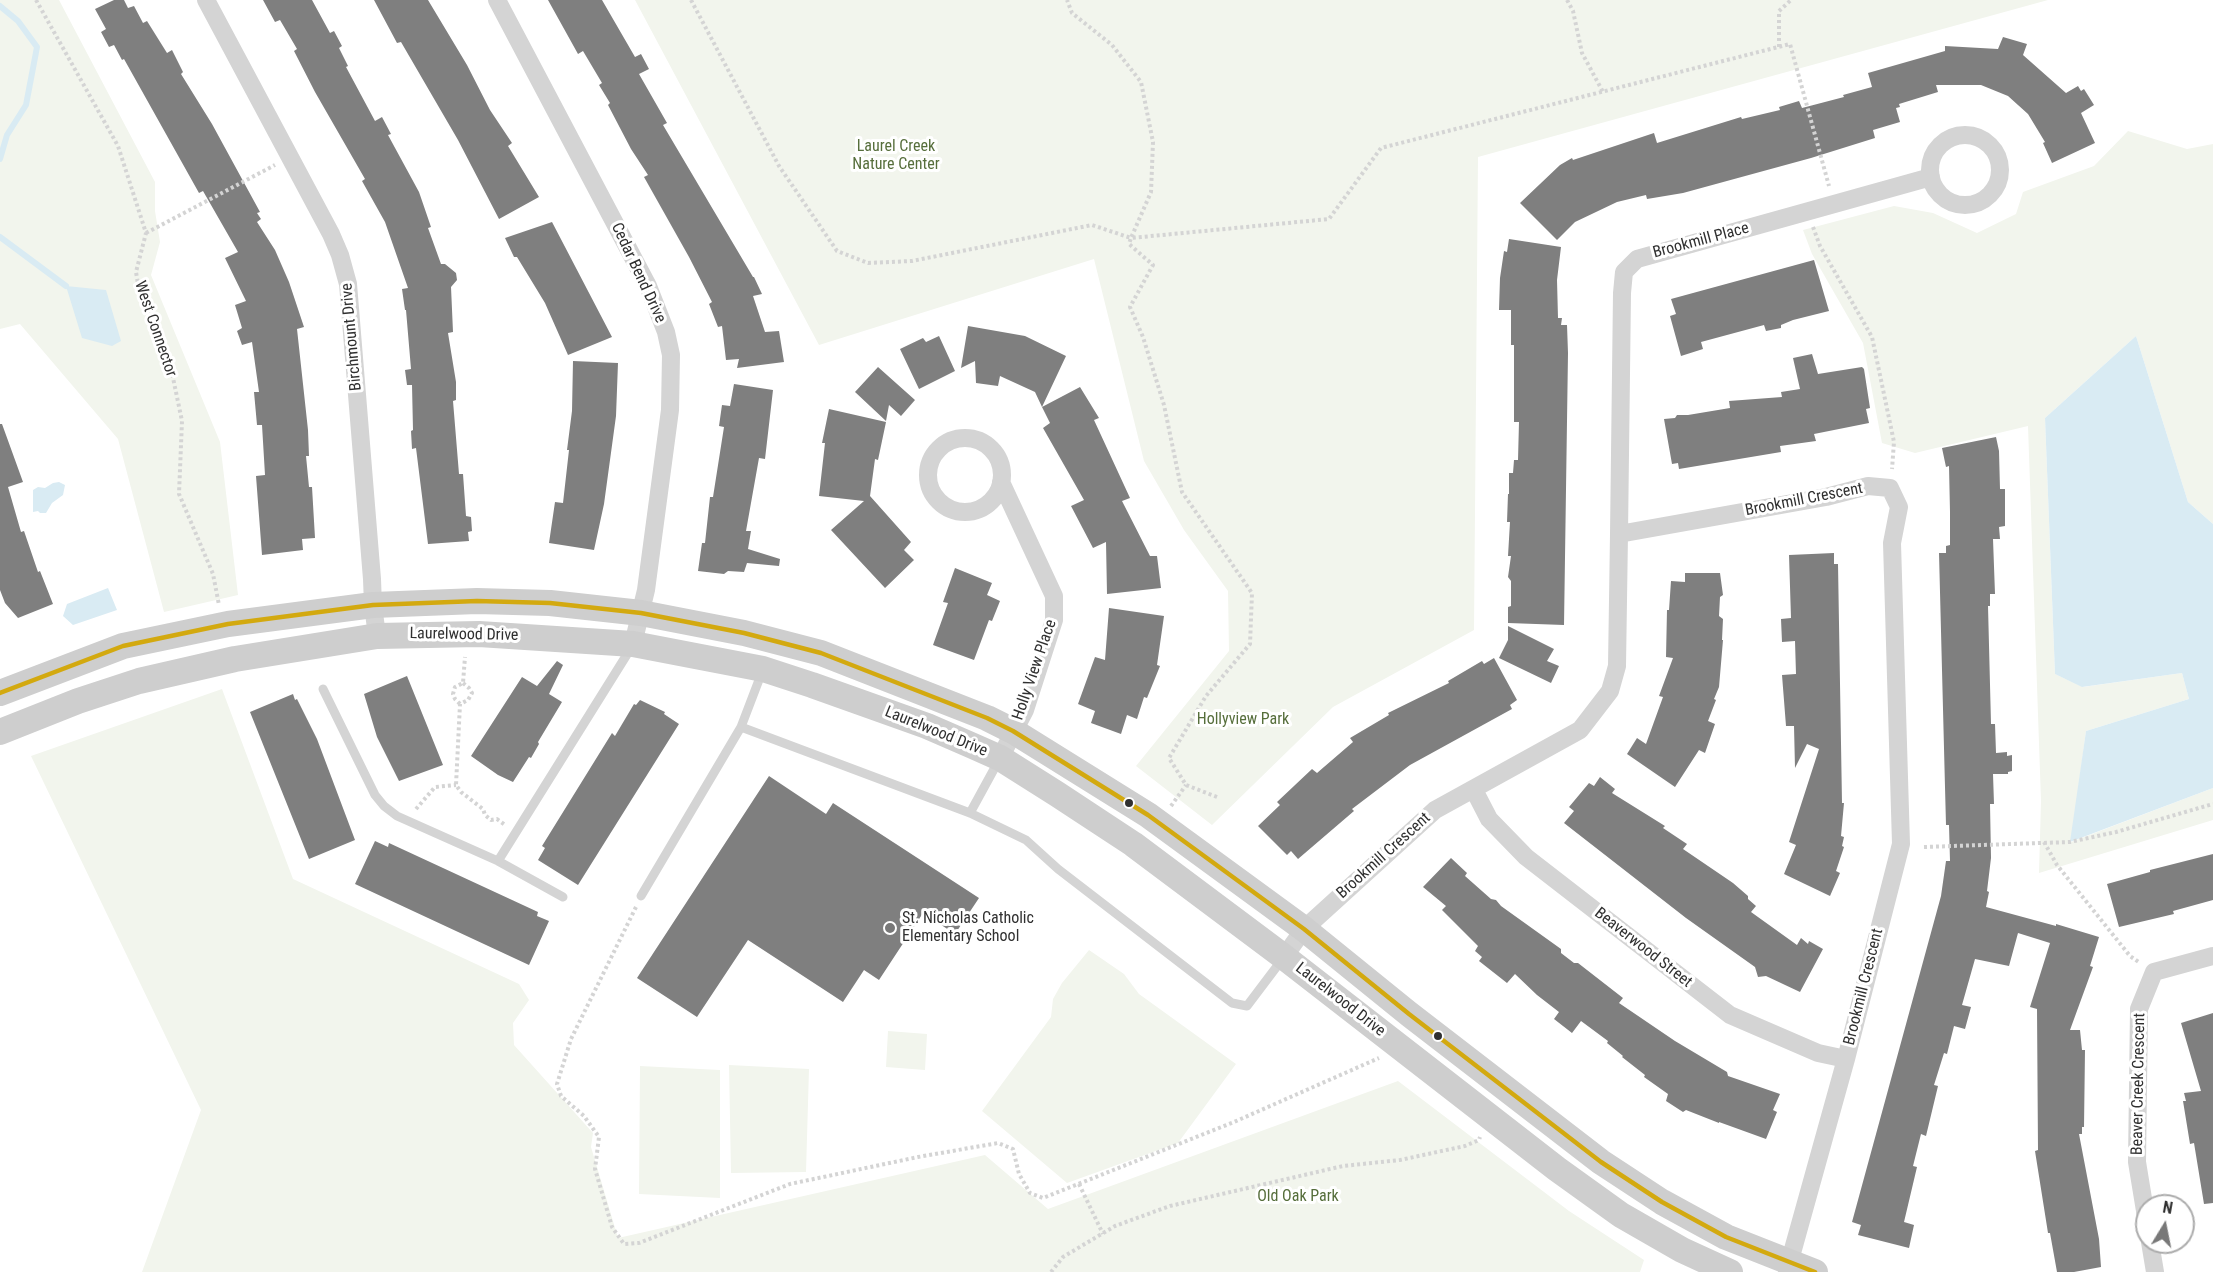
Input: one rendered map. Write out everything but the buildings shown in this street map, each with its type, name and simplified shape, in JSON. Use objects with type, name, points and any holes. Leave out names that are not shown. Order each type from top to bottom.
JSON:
[{"type":"street","name":"Birchmount Drive","points":[[206,0],[331,234],[348,284],[377,636]]},
{"type":"street","name":"Cedar Bend Drive","points":[[497,0],[648,286],[666,332],[671,355],[670,410],[646,590],[633,644]]},
{"type":"street","name":"Brookmill Place","points":[[1619,534],[1624,272],[1637,259],[1931,177]]},
{"type":"street","name":"Holly View Place","points":[[1000,758],[1024,710],[1054,620],[1054,596],[1001,482],[1002,472],[999,459],[991,448],[972,438],[954,439],[939,448],[931,458],[927,469],[928,482],[936,499],[946,507],[959,511],[966,512],[982,508],[992,500],[1001,482]]},
{"type":"street","name":"Brookmill Crescent","points":[[1284,957],[1304,929],[1436,810],[1580,730],[1610,692],[1617,666],[1619,534],[1826,497],[1868,486],[1890,488],[1899,507],[1892,543],[1901,844],[1846,1059],[1788,1268]]},
{"type":"street","name":"Laurelwood Drive","points":[[0,693],[123,646],[224,624],[373,605],[477,601],[550,603],[641,614],[744,633],[821,654],[987,718],[1013,731],[1148,815],[1304,929],[1409,1014],[1601,1162],[1662,1202],[1726,1237],[1788,1268],[1815,1272]]},
{"type":"street","name":"Laurelwood Drive","points":[[0,732],[78,701],[139,681],[247,657],[377,636],[479,634],[633,644],[763,669],[927,726],[1000,758],[1133,844],[1284,957],[1557,1169],[1621,1215],[1682,1250],[1730,1272]]},
{"type":"street","name":"Beaverwood Street","points":[[1474,790],[1490,819],[1526,857],[1730,1015],[1818,1053],[1846,1059]]},
{"type":"street","points":[[2154,972],[2213,956]]},
{"type":"street","name":"Beaver Creek Crescent","points":[[2142,1194],[2137,1162],[2139,1009],[2154,972]]},
{"type":"street","points":[[2152,1254],[2155,1272]]},
{"type":"lane","points":[[498,861],[633,644]]},
{"type":"lane","points":[[641,896],[741,727],[763,669]]},
{"type":"lane","points":[[323,689],[375,795],[384,806],[397,816],[498,861],[563,897]]},
{"type":"lane","points":[[741,727],[970,813],[1026,840],[1058,869],[1232,1003],[1247,1006],[1284,957]]},
{"type":"lane","points":[[970,813],[1000,758]]},
{"type":"path","points":[[36,0],[118,146],[146,233],[289,157]]},
{"type":"path","points":[[691,0],[779,166],[837,251],[868,263],[912,261],[1092,225],[1131,238],[1329,219],[1381,148],[1790,44],[1834,204]]},
{"type":"path","points":[[1067,0],[1072,13],[1112,45],[1141,82],[1153,142],[1151,192],[1129,244],[1153,265],[1130,307],[1143,336],[1164,405],[1182,492],[1252,593],[1250,644],[1206,696],[1169,758],[1186,785],[1217,797]]},
{"type":"path","points":[[1567,0],[1573,11],[1582,53],[1603,92]]},
{"type":"path","points":[[1779,47],[1779,11],[1791,0]]},
{"type":"path","points":[[1807,211],[1820,246],[1872,337],[1894,442],[1890,488]]},
{"type":"path","name":"West Connector","points":[[146,233],[136,272],[138,290],[172,373],[182,421],[179,494],[213,574],[218,604]]},
{"type":"path","points":[[463,683],[466,650]]},
{"type":"path","points":[[460,704],[468,700],[472,693],[463,683]]},
{"type":"path","points":[[460,704],[454,699],[454,687],[463,683]]},
{"type":"path","points":[[460,704],[456,785],[461,792],[483,809],[485,815],[491,820],[497,819],[515,833]]},
{"type":"path","points":[[407,820],[435,788],[456,785]]},
{"type":"path","points":[[1171,806],[1186,785]]},
{"type":"path","points":[[1924,846],[2070,842],[2116,832],[2213,804]]},
{"type":"path","points":[[2044,842],[2057,865],[2130,956],[2154,972]]},
{"type":"path","points":[[641,896],[571,1039],[557,1084],[561,1096],[584,1116],[599,1137],[595,1169],[612,1227],[624,1244],[639,1243],[790,1184],[998,1143],[1013,1149],[1019,1174],[1030,1193],[1043,1198],[1234,1122],[1380,1058]]},
{"type":"path","points":[[1051,1272],[1063,1257],[1115,1226],[1170,1206],[1343,1166],[1400,1160],[1465,1146],[1479,1140],[1480,1136]]},
{"type":"path","points":[[1079,1184],[1103,1234]]},
{"type":"green space","points":[[0,0],[59,0],[155,182],[155,211],[160,242],[151,275],[220,442],[238,595],[164,612],[118,439],[20,324],[0,329]]},
{"type":"green space","points":[[635,0],[2048,0],[1478,157],[1474,630],[1333,707],[1212,825],[1136,766],[1229,651],[1228,591],[1184,530],[1144,461],[1094,259],[819,345]]},
{"type":"green space","points":[[2128,131],[2187,149],[2213,144],[2213,524],[2188,502],[2136,336],[2045,418],[2055,674],[2083,687],[2182,673],[2189,699],[2086,731],[2071,842],[2213,788],[2213,820],[2039,873],[2041,801],[2028,426],[1915,453],[1882,443],[1863,343],[1812,254],[1803,230],[1894,206],[1933,213],[1977,233],[2016,214],[2023,192],[2094,166]]},
{"type":"green space","name":"Old Oak Park","points":[[222,689],[293,879],[519,984],[529,1000],[513,1023],[514,1045],[593,1133],[591,1147],[618,1238],[985,1155],[1048,1209],[1398,1081],[1569,1211],[1644,1260],[1640,1272],[142,1272],[201,1110],[31,756]]},
{"type":"green space","points":[[1089,950],[1124,974],[1139,994],[1236,1064],[1178,1143],[1067,1183],[982,1111],[1051,1017],[1053,999],[1062,983]]},
{"type":"green space","points":[[888,1031],[927,1034],[925,1070],[886,1067]]},
{"type":"green space","points":[[729,1065],[809,1069],[806,1172],[731,1173]]},
{"type":"green space","points":[[640,1066],[720,1070],[720,1198],[639,1194]]},
{"type":"shaded area","points":[[66,286],[106,290],[121,341],[112,346],[82,338]]},
{"type":"shaded area","points":[[2136,336],[2188,502],[2213,524],[2213,788],[2070,842],[2086,731],[2189,699],[2182,673],[2082,687],[2055,674],[2045,418]]},
{"type":"shaded area","points":[[59,482],[65,485],[63,495],[52,503],[46,513],[33,512],[33,490]]},
{"type":"shaded area","points":[[108,588],[117,610],[73,625],[63,616],[67,604]]},
{"type":"waterway","points":[[0,6],[18,21],[37,47],[26,105],[7,135],[0,159]]},
{"type":"waterway","points":[[0,237],[66,286]]},
{"type":"transit line","points":[[0,693],[123,646],[228,624],[373,605],[477,601],[550,603],[641,613],[744,633],[821,653],[987,718],[1013,731],[1148,815],[1304,929],[1409,1014],[1601,1162],[1662,1202],[1726,1237],[1815,1272]]},
{"type":"place","name":"St. Nicholas Catholic Elementary School","points":[[890,928]]},
{"type":"park label","name":"Laurel Creek Nature Center","points":[[896,156]]},
{"type":"park label","name":"Hollyview Park","points":[[1243,720]]}]
